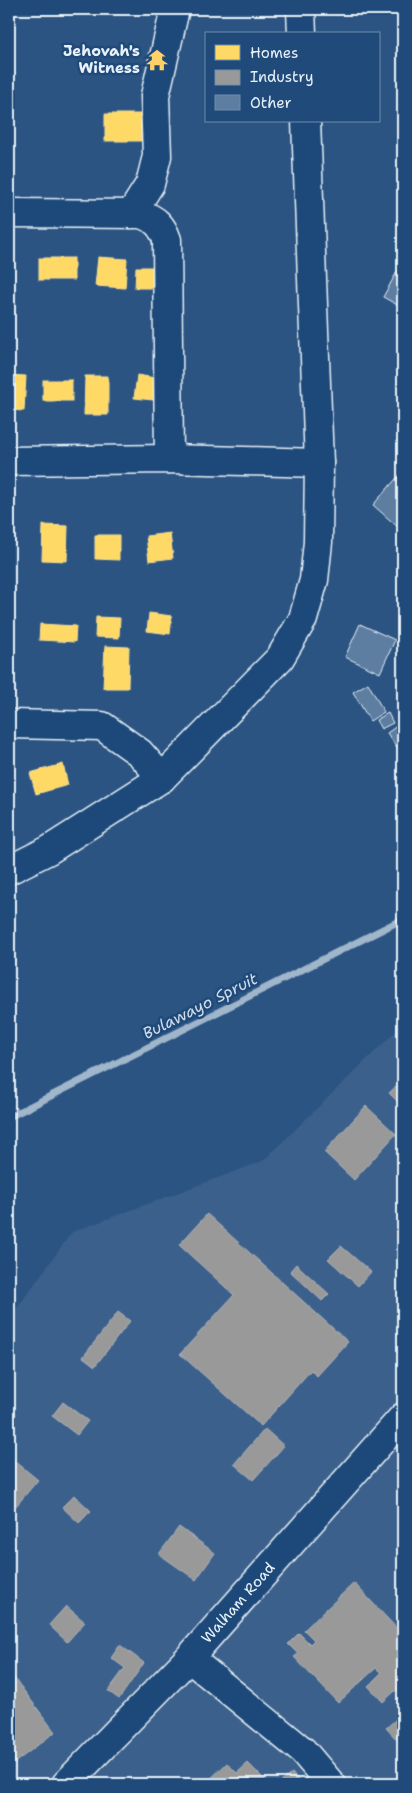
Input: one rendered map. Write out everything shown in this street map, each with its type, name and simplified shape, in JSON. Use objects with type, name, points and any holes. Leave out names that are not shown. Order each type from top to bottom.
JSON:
[{"type":"street","points":[[131,214],[150,184],[157,156],[155,96],[175,9]]},
{"type":"street","points":[[301,9],[302,32]]},
{"type":"street","points":[[9,870],[49,850],[162,778],[280,658],[303,619],[314,580],[318,542],[318,462],[306,122]]},
{"type":"street","points":[[9,213],[131,214],[151,217],[161,225],[167,240],[169,459]]},
{"type":"street","points":[[9,461],[169,459],[318,462]]},
{"type":"street","points":[[9,724],[102,726],[140,754],[162,778]]},
{"type":"street","name":"Walham Road","points":[[66,1784],[189,1658],[403,1416]]},
{"type":"street","points":[[189,1658],[303,1751],[331,1784]]},
{"type":"shaded area","points":[[403,1024],[403,1784],[9,1784],[9,1319],[72,1232],[263,1161]]},
{"type":"building: Homes","points":[[105,114],[147,114],[147,141],[105,141]]},
{"type":"building: Homes","points":[[9,120],[14,120],[13,138],[9,138]]},
{"type":"building: Homes","points":[[98,257],[127,259],[125,288],[95,286]]},
{"type":"building: Homes","points":[[39,258],[74,258],[74,280],[39,280]]},
{"type":"building: Homes","points":[[9,259],[13,259],[12,287],[9,287]]},
{"type":"building: Homes","points":[[136,267],[159,267],[159,288],[135,288]]},
{"type":"building: Homes","points":[[9,375],[26,376],[24,411],[9,410]]},
{"type":"building: Homes","points":[[137,375],[156,378],[153,400],[134,398]]},
{"type":"building: Homes","points":[[85,376],[108,376],[108,415],[84,415]]},
{"type":"building: Homes","points":[[43,380],[72,380],[72,401],[43,401]]},
{"type":"building: Homes","points":[[9,516],[12,516],[10,538],[9,538]]},
{"type":"building: Homes","points":[[43,525],[68,526],[67,561],[42,560]]},
{"type":"building: Homes","points":[[170,533],[173,558],[149,561],[146,536]]},
{"type":"building: Homes","points":[[95,535],[119,535],[119,560],[95,559]]},
{"type":"building: Homes","points":[[149,613],[172,616],[170,634],[147,631]]},
{"type":"building: Homes","points":[[96,617],[120,618],[119,638],[95,637]]},
{"type":"building: Homes","points":[[40,624],[76,626],[75,642],[39,640]]},
{"type":"building: Homes","points":[[105,646],[129,647],[128,688],[103,688]]},
{"type":"building: Homes","points":[[63,764],[68,785],[36,794],[30,773]]},
{"type":"building: Industry","points":[[403,1080],[403,1107],[389,1093]]},
{"type":"building: Industry","points":[[366,1106],[396,1134],[354,1180],[324,1152]]},
{"type":"building: Industry","points":[[207,1214],[348,1342],[317,1376],[311,1370],[261,1426],[180,1354],[234,1295],[179,1245]]},
{"type":"building: Industry","points":[[341,1246],[371,1272],[358,1286],[328,1259]]},
{"type":"building: Industry","points":[[296,1264],[329,1294],[322,1301],[290,1271]]},
{"type":"building: Industry","points":[[118,1312],[130,1321],[95,1366],[83,1357]]},
{"type":"building: Industry","points":[[63,1402],[88,1421],[77,1435],[52,1416]]},
{"type":"building: Industry","points":[[265,1429],[284,1446],[253,1480],[234,1464]]},
{"type":"building: Industry","points":[[9,1456],[38,1480],[16,1506],[9,1499]]},
{"type":"building: Industry","points":[[74,1495],[91,1511],[79,1523],[62,1507]]},
{"type":"building: Industry","points":[[179,1527],[215,1553],[196,1580],[159,1554]]},
{"type":"building: Industry","points":[[354,1583],[403,1635],[403,1697],[396,1690],[383,1702],[368,1686],[381,1673],[376,1668],[338,1703],[294,1657],[298,1654],[288,1644],[299,1633],[310,1644],[314,1640],[304,1630]]},
{"type":"building: Industry","points":[[66,1606],[85,1622],[67,1642],[49,1625]]},
{"type":"building: Industry","points":[[120,1645],[144,1663],[119,1699],[108,1691],[125,1668],[111,1658]]},
{"type":"building: Industry","points":[[9,1671],[55,1732],[9,1767]]},
{"type":"building: Industry","points":[[402,1714],[403,1737],[398,1741],[386,1728]]},
{"type":"building: Industry","points":[[227,1763],[237,1773],[248,1763],[269,1784],[205,1784]]},
{"type":"building: Industry","points":[[292,1773],[302,1784],[279,1784]]},
{"type":"building: Other","points":[[403,261],[403,308],[383,297]]},
{"type":"building: Other","points":[[403,471],[403,523],[399,528],[373,505]]},
{"type":"building: Other","points":[[360,624],[395,640],[380,673],[345,657]]},
{"type":"building: Other","points":[[368,683],[384,712],[370,721],[353,692]]},
{"type":"building: Other","points":[[388,713],[393,723],[381,729],[376,720]]},
{"type":"building: Other","points":[[401,723],[403,726],[403,756],[387,733]]},
{"type":"waterway","name":"Bulawayo Spruit","points":[[9,1117],[403,919]]},
{"type":"place","name":"Jehovah's Witness","points":[[157,60]]}]
